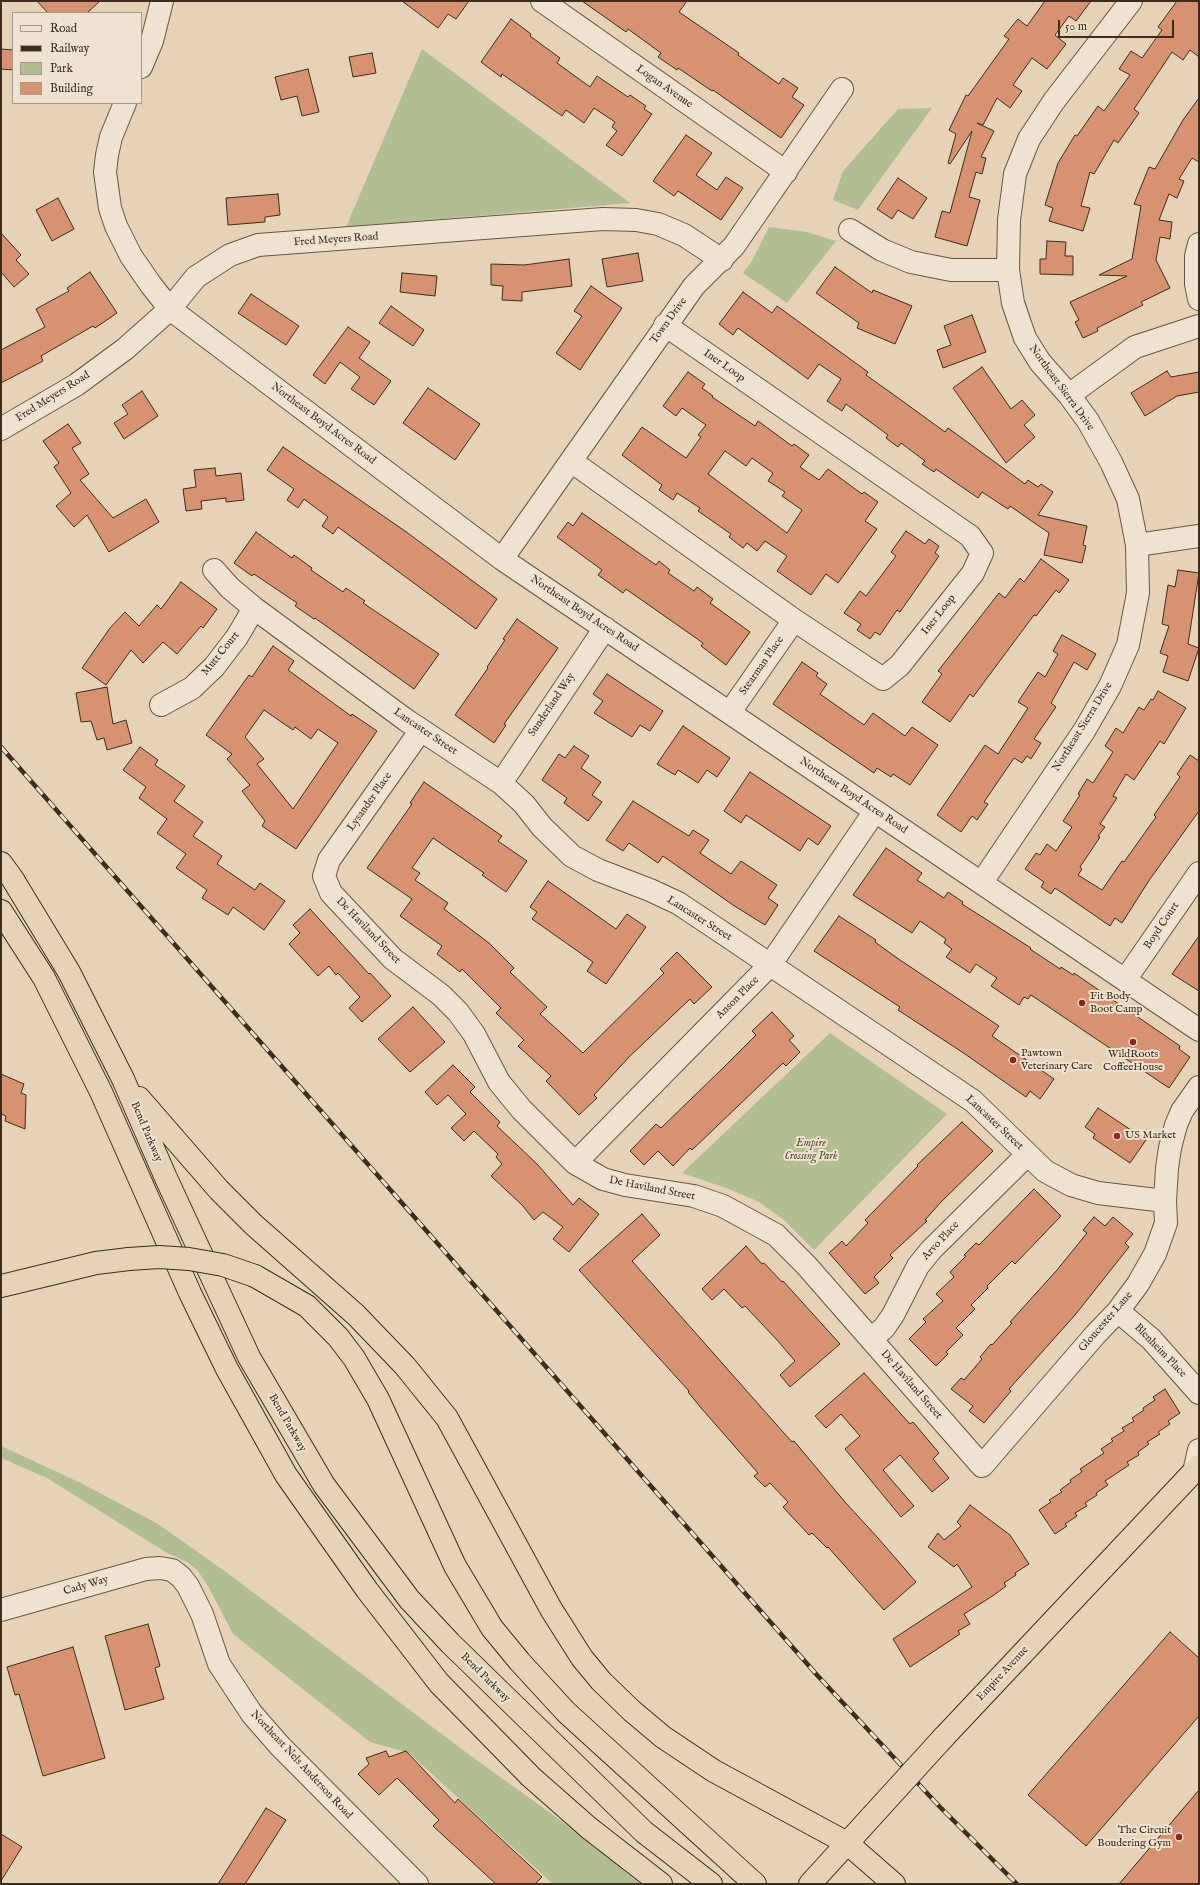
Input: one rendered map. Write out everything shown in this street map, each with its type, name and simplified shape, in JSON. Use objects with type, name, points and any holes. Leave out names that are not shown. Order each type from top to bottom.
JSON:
[{"type":"highway","name":"Bend Parkway","points":[[1,863],[12,878],[69,972],[124,1079],[166,1178],[249,1358],[324,1486],[409,1599],[450,1643],[644,1832],[711,1884]]},
{"type":"highway","points":[[1,911],[48,985],[101,1092],[190,1293],[227,1368],[286,1475],[367,1590],[439,1683],[531,1777],[589,1828],[661,1884]]},
{"type":"highway","points":[[124,1079],[219,1190],[254,1225],[356,1315],[405,1366],[447,1418],[551,1609],[582,1658],[601,1681],[632,1711],[663,1737],[714,1771],[847,1843],[894,1884]]},
{"type":"highway","points":[[1,1286],[96,1263],[160,1257],[189,1259],[223,1265],[255,1276],[307,1306],[338,1337],[354,1358],[378,1398],[455,1566],[492,1628],[566,1712],[755,1884]]},
{"type":"highway","name":"Empire Avenue","points":[[814,1880],[943,1738],[1196,1469]]},
{"type":"street","points":[[142,66],[152,41],[162,1]]},
{"type":"street","name":"Logan Avenue","points":[[542,1],[786,172]]},
{"type":"street","name":"Northeast Sierra Drive","points":[[982,882],[1084,731],[1110,686],[1129,638],[1138,592],[1137,545],[1128,499],[1111,462],[1088,421],[1069,395],[1040,362],[1026,338],[1013,303],[1008,270],[1009,220],[1016,174],[1029,139],[1054,101],[1131,1]]},
{"type":"street","name":"Town Drive","points":[[502,559],[694,286],[722,260],[734,246],[842,89]]},
{"type":"street","name":"Northeast Boyd Acres Road","points":[[125,104],[111,137],[107,155],[105,172],[110,208],[116,226],[131,256],[151,285],[170,308],[502,559],[1199,1030]]},
{"type":"street","name":"Fred Meyers Road","points":[[1,429],[76,385],[125,349],[170,308],[196,278],[230,255],[258,246],[595,220],[629,220],[658,224],[671,229],[684,235],[722,260]]},
{"type":"street","points":[[850,230],[882,250],[911,262],[951,270],[1008,270]]},
{"type":"street","points":[[1199,244],[1196,256],[1196,284],[1199,299]]},
{"type":"street","name":"Iner Loop","points":[[571,461],[794,620],[883,680],[900,665],[968,579],[982,553],[970,536],[666,325]]},
{"type":"street","points":[[1069,395],[1135,347],[1199,326]]},
{"type":"street","points":[[1137,545],[1199,536]]},
{"type":"street","name":"Lancaster Street","points":[[214,570],[230,588],[254,608],[421,730],[501,782],[524,804],[542,828],[572,856],[598,870],[650,890],[678,903],[973,1101],[1045,1171],[1071,1185],[1098,1193],[1165,1201]]},
{"type":"street","name":"Mutt Court","points":[[161,706],[192,688],[214,667],[236,637],[254,608]]},
{"type":"street","name":"Stearman Place","points":[[730,712],[794,620]]},
{"type":"street","name":"Sunderland Way","points":[[501,782],[605,628]]},
{"type":"street","name":"Lysander Place","points":[[324,876],[329,860],[421,730]]},
{"type":"street","name":"Anson Place","points":[[575,1163],[770,965],[875,811]]},
{"type":"street","name":"Boyd Court","points":[[1125,980],[1199,873]]},
{"type":"street","name":"De Haviland Street","points":[[324,876],[331,893],[393,958],[441,995],[458,1012],[474,1034],[499,1082],[521,1109],[575,1163],[603,1179],[624,1185],[694,1196],[723,1206],[748,1218],[776,1235],[806,1265],[982,1466]]},
{"type":"street","name":"Gloucester Lane","points":[[982,1466],[1095,1335],[1118,1311],[1138,1284],[1155,1254],[1166,1223],[1165,1201],[1170,1148],[1176,1125],[1182,1111],[1199,1087]]},
{"type":"street","name":"Arvo Place","points":[[871,1339],[884,1328],[918,1266],[931,1250],[1027,1154]]},
{"type":"street","name":"Blenheim Place","points":[[1118,1311],[1151,1339],[1199,1393]]},
{"type":"street","points":[[1196,1469],[1199,1450]]},
{"type":"street","name":"Cady Way","points":[[1,1610],[146,1569],[160,1568],[172,1570]]},
{"type":"street","name":"Northeast Nels Anderson Road","points":[[172,1570],[181,1577],[188,1586],[202,1614],[219,1664],[252,1714],[280,1746],[416,1884]]},
{"type":"green space","points":[[422,49],[630,203],[346,227]]},
{"type":"green space","points":[[932,108],[858,210],[833,200],[843,171],[898,109]]},
{"type":"green space","points":[[769,227],[807,232],[836,241],[787,303],[743,273],[752,261]]},
{"type":"green space","name":"Empire Crossing Park","points":[[830,1033],[947,1114],[814,1250],[784,1220],[759,1202],[729,1189],[682,1173]]},
{"type":"green space","points":[[1,1446],[81,1483],[158,1524],[226,1572],[471,1756],[581,1835],[640,1884],[553,1884],[409,1753],[370,1742],[233,1634],[209,1588],[198,1571],[187,1562],[167,1553],[47,1478],[1,1458]]},
{"type":"building","points":[[37,1],[100,1],[88,12],[47,12]]},
{"type":"building","points":[[402,1],[469,1],[456,19],[448,14],[438,28]]},
{"type":"building","points":[[582,1],[687,1],[679,12],[739,53],[738,55],[779,84],[783,78],[798,88],[792,97],[804,105],[781,138],[713,90],[712,91],[678,68],[677,70],[658,57],[661,53],[628,29],[626,32]]},
{"type":"building","points":[[1045,1],[1091,1],[1076,21],[1069,16],[1055,35],[1066,44],[1047,69],[1032,58],[1013,85],[1022,91],[1010,108],[997,98],[983,125],[977,123],[994,131],[981,157],[986,158],[982,174],[976,172],[969,197],[980,200],[967,246],[935,237],[942,211],[950,213],[972,131],[950,164],[948,163],[956,134],[949,130],[966,95],[968,96],[1009,39],[1004,36],[1018,19],[1027,26]]},
{"type":"building","points":[[1177,1],[1199,1],[1199,57],[1190,50],[1183,60],[1172,52],[1134,109],[1139,113],[1118,143],[1114,140],[1094,174],[1090,172],[1081,206],[1090,208],[1083,231],[1049,221],[1053,208],[1045,205],[1058,163],[1075,135],[1077,136],[1098,106],[1104,111],[1130,75],[1119,69],[1131,51],[1142,58],[1162,30],[1158,27]]},
{"type":"building","points":[[511,19],[531,34],[530,36],[560,58],[557,63],[590,87],[597,76],[628,97],[630,95],[646,106],[644,109],[652,114],[622,156],[606,145],[617,131],[612,127],[615,122],[594,108],[584,123],[566,110],[562,116],[502,74],[501,77],[481,62]]},
{"type":"building","points":[[1,49],[12,50],[12,70],[1,69]]},
{"type":"building","points":[[372,53],[376,73],[353,77],[349,57]]},
{"type":"building","points":[[308,69],[319,112],[302,116],[297,96],[281,100],[275,77]]},
{"type":"building","points":[[1199,98],[1199,162],[1192,158],[1179,179],[1184,181],[1177,198],[1169,194],[1159,220],[1172,222],[1170,239],[1160,237],[1156,260],[1170,288],[1141,302],[1143,305],[1097,328],[1098,331],[1083,338],[1075,322],[1079,320],[1070,302],[1127,276],[1099,275],[1132,259],[1141,206],[1134,204],[1149,167],[1155,169],[1183,120]]},
{"type":"building","points":[[686,135],[712,153],[696,175],[717,190],[726,177],[743,188],[721,220],[678,191],[674,196],[653,181]]},
{"type":"building","points":[[898,178],[927,198],[913,219],[898,210],[892,219],[877,209]]},
{"type":"building","points":[[278,194],[280,215],[265,217],[265,222],[228,225],[226,198]]},
{"type":"building","points":[[58,198],[74,229],[52,241],[36,210]]},
{"type":"building","points":[[1,233],[21,255],[16,260],[29,274],[14,287],[1,272]]},
{"type":"building","points":[[1047,241],[1066,242],[1065,256],[1073,256],[1073,275],[1040,274],[1040,259],[1046,259]]},
{"type":"building","points":[[638,253],[643,281],[607,287],[602,259]]},
{"type":"building","points":[[569,259],[572,286],[522,292],[522,301],[502,300],[503,286],[491,285],[491,264],[524,265]]},
{"type":"building","points":[[835,267],[872,293],[873,290],[912,306],[895,344],[857,328],[859,323],[816,293]]},
{"type":"building","points":[[90,272],[117,313],[95,328],[93,326],[41,356],[43,361],[1,383],[1,350],[45,327],[36,309],[69,291],[67,288]]},
{"type":"building","points":[[402,273],[437,276],[435,296],[400,292]]},
{"type":"building","points":[[591,286],[622,308],[580,370],[556,353],[582,316],[574,311]]},
{"type":"building","points":[[743,292],[772,313],[777,306],[868,372],[866,375],[945,432],[948,428],[1025,484],[1028,480],[1038,487],[1041,484],[1053,492],[1038,515],[1087,526],[1083,545],[1086,546],[1082,563],[1044,555],[1049,533],[1010,506],[1008,509],[982,492],[978,498],[936,469],[934,472],[922,464],[925,461],[901,443],[898,447],[886,438],[888,435],[846,404],[842,411],[827,401],[841,379],[819,364],[808,379],[738,328],[733,335],[719,324]]},
{"type":"building","points":[[251,294],[299,326],[286,345],[238,313]]},
{"type":"building","points":[[391,306],[424,330],[413,346],[379,323]]},
{"type":"building","points":[[972,315],[986,352],[943,368],[937,350],[951,345],[944,326]]},
{"type":"building","points":[[348,327],[370,342],[359,358],[391,381],[374,405],[351,389],[360,377],[340,362],[325,384],[313,375]]},
{"type":"building","points":[[982,367],[1011,409],[1022,400],[1035,415],[1024,425],[1035,437],[1006,463],[953,388]]},
{"type":"building","points":[[1167,371],[1171,377],[1199,372],[1199,392],[1177,396],[1145,416],[1131,393]]},
{"type":"building","points":[[688,372],[705,384],[702,388],[713,396],[712,397],[755,426],[758,421],[792,446],[794,444],[809,455],[800,467],[819,480],[828,469],[862,494],[864,492],[878,502],[865,521],[877,529],[838,583],[826,574],[811,595],[777,571],[787,556],[765,541],[757,551],[747,543],[743,548],[729,537],[731,534],[698,511],[700,508],[677,493],[673,500],[659,490],[662,485],[622,455],[642,427],[686,458],[701,437],[698,435],[706,425],[682,408],[676,416],[663,406]],"holes":[[[725,451],[746,466],[752,458],[773,473],[768,481],[785,492],[782,496],[802,510],[787,533],[708,474]]]},
{"type":"building","points":[[428,388],[480,424],[455,460],[403,423]]},
{"type":"building","points":[[142,391],[158,416],[124,439],[114,423],[128,414],[122,405]]},
{"type":"building","points":[[68,424],[81,443],[72,448],[89,474],[80,480],[113,518],[146,499],[159,522],[109,552],[87,515],[74,527],[56,506],[71,493],[54,467],[59,463],[43,441]]},
{"type":"building","points":[[283,447],[405,531],[497,599],[476,629],[338,527],[333,534],[322,526],[328,517],[304,499],[298,508],[287,500],[294,489],[267,470]]},
{"type":"building","points":[[215,468],[216,476],[241,473],[244,500],[226,502],[226,498],[201,501],[202,509],[186,511],[183,489],[196,487],[194,470]]},
{"type":"building","points":[[582,513],[656,565],[659,561],[670,570],[668,573],[694,591],[697,587],[713,599],[710,603],[750,632],[726,665],[701,646],[703,643],[626,589],[623,593],[598,575],[602,570],[557,537],[568,522],[573,526]]},
{"type":"building","points":[[906,531],[925,544],[929,539],[939,546],[935,553],[939,556],[900,612],[897,610],[880,635],[875,632],[870,639],[857,630],[861,624],[844,613],[860,591],[866,596],[896,556],[891,552]]},
{"type":"building","points":[[256,532],[292,558],[294,555],[312,568],[311,570],[343,592],[346,588],[365,601],[363,603],[439,654],[414,689],[315,618],[314,619],[295,606],[297,603],[254,574],[252,576],[234,563]]},
{"type":"building","points":[[1041,559],[1069,580],[1059,593],[1056,590],[1036,616],[1034,615],[973,697],[970,694],[950,722],[922,702],[942,674],[938,671],[999,593],[1005,598],[1020,578],[1024,582]]},
{"type":"building","points":[[1178,570],[1199,573],[1188,644],[1199,648],[1188,681],[1163,672],[1168,656],[1160,653],[1169,626],[1162,624],[1168,585],[1175,587]]},
{"type":"building","points":[[181,582],[217,609],[203,628],[201,626],[177,654],[163,642],[143,663],[131,650],[106,685],[82,668],[110,628],[125,612],[139,626],[157,605],[161,609]]},
{"type":"building","points":[[517,619],[558,648],[504,724],[506,725],[494,743],[455,715],[488,668],[487,667],[505,640],[503,639]]},
{"type":"building","points":[[1062,635],[1096,654],[1087,670],[1074,662],[1051,703],[1056,707],[1034,739],[1041,743],[1031,759],[1027,756],[1022,763],[1014,758],[984,802],[988,804],[977,820],[972,816],[961,832],[937,815],[985,745],[998,754],[1028,708],[1018,702],[1038,672],[1045,677],[1058,654],[1053,651]]},
{"type":"building","points":[[273,646],[294,661],[288,670],[351,716],[352,714],[377,731],[296,849],[262,826],[265,821],[242,791],[250,785],[227,759],[232,754],[206,735],[249,675],[252,677]],"holes":[[[264,710],[293,730],[295,727],[311,739],[318,729],[338,743],[293,809],[257,764],[264,759],[245,737]]]},
{"type":"building","points":[[802,662],[818,673],[816,676],[827,684],[820,694],[864,725],[873,713],[905,736],[912,727],[938,745],[910,785],[893,774],[891,777],[877,768],[874,773],[773,704]]},
{"type":"building","points":[[607,674],[663,711],[650,731],[640,725],[632,737],[594,713],[603,701],[593,694]]},
{"type":"building","points":[[107,687],[113,724],[126,720],[132,743],[107,750],[104,738],[97,740],[91,721],[81,722],[76,693]]},
{"type":"building","points":[[1158,691],[1186,708],[1164,744],[1160,741],[1134,780],[1126,774],[1113,796],[1117,798],[1100,824],[1105,827],[1080,867],[1082,869],[1078,875],[1102,890],[1156,817],[1154,815],[1180,777],[1177,774],[1190,755],[1199,761],[1199,811],[1150,879],[1122,923],[1115,918],[1110,926],[1055,888],[1051,894],[1041,887],[1044,882],[1025,869],[1036,853],[1040,855],[1047,844],[1056,851],[1072,827],[1063,821],[1080,795],[1078,794],[1087,779],[1093,783],[1113,752],[1105,746],[1116,728],[1123,733],[1139,707],[1144,710],[1151,699],[1153,700]]},
{"type":"building","points":[[683,726],[730,758],[717,777],[707,770],[698,783],[678,770],[675,775],[657,764]]},
{"type":"building","points":[[574,746],[589,756],[581,768],[601,782],[592,795],[602,802],[588,821],[564,803],[567,798],[542,780],[559,754],[565,758]]},
{"type":"building","points":[[140,747],[158,760],[155,765],[185,786],[174,801],[203,822],[193,836],[222,856],[217,864],[255,890],[260,883],[285,901],[264,930],[233,907],[228,915],[202,898],[207,890],[176,868],[186,854],[157,833],[167,819],[139,798],[146,787],[123,770]]},
{"type":"building","points":[[750,772],[831,826],[818,845],[808,838],[800,851],[746,815],[741,823],[724,811]]},
{"type":"building","points":[[424,782],[502,836],[498,841],[527,861],[506,892],[482,875],[484,873],[433,838],[412,868],[420,873],[415,880],[448,903],[444,909],[489,943],[514,968],[510,972],[547,1007],[540,1014],[583,1053],[664,973],[660,969],[677,952],[712,987],[694,1004],[690,999],[630,1056],[594,1095],[597,1098],[579,1115],[546,1081],[551,1076],[518,1046],[524,1040],[496,1013],[501,1008],[462,969],[460,972],[437,954],[442,946],[400,916],[412,899],[367,868],[412,804],[410,803]]},
{"type":"building","points":[[633,801],[689,836],[693,830],[709,840],[700,853],[731,874],[741,861],[777,885],[768,898],[778,905],[765,925],[733,905],[663,856],[658,863],[629,843],[623,851],[606,840]]},
{"type":"building","points":[[886,848],[922,873],[917,880],[944,898],[948,892],[963,902],[962,904],[1031,948],[1030,949],[1060,969],[1061,967],[1073,975],[1074,973],[1180,1046],[1179,1049],[1190,1057],[1169,1088],[1031,995],[1028,999],[1024,997],[1019,1005],[991,986],[997,978],[976,964],[970,973],[946,957],[952,949],[944,943],[946,939],[920,921],[912,933],[853,895]]},
{"type":"building","points":[[548,881],[616,929],[627,914],[646,927],[606,984],[587,971],[593,962],[532,919],[537,912],[530,907]]},
{"type":"building","points":[[310,909],[391,996],[362,1022],[349,1008],[360,997],[338,973],[336,975],[329,966],[318,976],[289,944],[300,933],[293,925]]},
{"type":"building","points":[[839,916],[876,940],[875,942],[900,960],[999,1026],[992,1036],[1054,1079],[1040,1099],[1030,1091],[1026,1097],[965,1054],[898,1010],[900,1007],[814,951]]},
{"type":"building","points":[[1199,936],[1199,991],[1172,974]]},
{"type":"building","points":[[413,1007],[445,1042],[410,1072],[378,1039]]},
{"type":"building","points":[[772,1012],[794,1036],[789,1040],[800,1052],[786,1066],[783,1063],[692,1150],[690,1148],[673,1166],[658,1151],[644,1165],[630,1151],[656,1124],[661,1128],[722,1069],[756,1035],[752,1031]]},
{"type":"building","points":[[453,1065],[475,1087],[470,1092],[500,1122],[497,1126],[537,1164],[573,1205],[579,1198],[599,1214],[569,1252],[553,1239],[563,1227],[543,1212],[534,1220],[522,1205],[491,1176],[502,1164],[496,1157],[498,1154],[474,1131],[464,1141],[451,1128],[466,1114],[448,1095],[437,1105],[425,1092]]},
{"type":"building","points":[[1,1074],[24,1084],[21,1093],[26,1095],[25,1129],[5,1121],[6,1116],[1,1114]]},
{"type":"building","name":"US Market","points":[[1098,1108],[1146,1140],[1130,1163],[1093,1138],[1095,1134],[1085,1127]]},
{"type":"building","points":[[962,1122],[993,1151],[941,1202],[925,1220],[927,1221],[890,1255],[893,1258],[874,1277],[879,1283],[865,1294],[829,1253],[842,1241],[846,1246],[868,1223],[865,1220],[918,1166],[917,1165]]},
{"type":"building","points":[[1034,1189],[1061,1216],[1015,1264],[1012,1261],[987,1286],[988,1288],[971,1305],[975,1309],[956,1328],[963,1335],[946,1352],[948,1354],[936,1366],[909,1339],[926,1322],[923,1319],[943,1301],[936,1294],[954,1277],[950,1272],[966,1256],[964,1255],[976,1243],[979,1245]]},
{"type":"building","points":[[642,1214],[660,1235],[632,1261],[792,1442],[794,1441],[845,1502],[916,1582],[884,1610],[828,1547],[827,1548],[812,1533],[809,1535],[783,1507],[788,1502],[770,1483],[765,1487],[754,1476],[758,1473],[702,1409],[688,1392],[689,1391],[579,1270]]},
{"type":"building","points":[[1094,1217],[1105,1226],[1113,1217],[1133,1234],[1125,1243],[1129,1247],[1075,1315],[1009,1389],[1011,1391],[984,1423],[969,1411],[973,1406],[951,1389],[961,1378],[964,1380],[982,1359],[980,1357],[1012,1323],[1010,1322],[1057,1270],[1087,1233],[1083,1230]]},
{"type":"building","points":[[746,1246],[762,1264],[764,1263],[782,1282],[783,1281],[840,1344],[790,1387],[780,1375],[795,1361],[777,1340],[745,1306],[742,1308],[724,1289],[712,1300],[702,1289]]},
{"type":"building","points":[[864,1373],[910,1424],[913,1422],[939,1453],[933,1459],[949,1478],[932,1492],[900,1455],[883,1470],[914,1506],[901,1517],[845,1449],[860,1436],[841,1414],[826,1428],[815,1416]]},
{"type":"building","points":[[1165,1389],[1180,1413],[1168,1421],[1170,1424],[1158,1432],[1160,1434],[1147,1442],[1149,1444],[1138,1452],[1139,1455],[1127,1462],[1129,1465],[1105,1481],[1108,1485],[1085,1503],[1087,1506],[1075,1513],[1077,1516],[1065,1524],[1067,1526],[1055,1534],[1039,1510],[1051,1502],[1049,1500],[1062,1492],[1060,1490],[1071,1482],[1070,1480],[1082,1472],[1080,1469],[1104,1453],[1101,1449],[1113,1441],[1111,1439],[1124,1431],[1122,1428],[1134,1421],[1132,1418],[1155,1400],[1153,1397]]},
{"type":"building","points":[[970,1505],[1010,1535],[1029,1564],[1015,1573],[1016,1575],[1004,1583],[1006,1586],[964,1614],[970,1624],[958,1631],[960,1634],[910,1667],[893,1639],[972,1587],[957,1564],[954,1567],[928,1547],[938,1533],[944,1540],[961,1526],[957,1522]]},
{"type":"building","points":[[148,1624],[160,1666],[155,1668],[164,1699],[125,1710],[105,1636]]},
{"type":"building","points":[[1170,1632],[1199,1658],[1199,1716],[1086,1846],[1028,1795]]},
{"type":"building","points":[[73,1647],[105,1758],[43,1776],[19,1694],[15,1695],[7,1667]]},
{"type":"building","points":[[386,1751],[389,1757],[406,1751],[455,1803],[458,1799],[542,1877],[535,1884],[496,1884],[433,1826],[439,1820],[397,1778],[379,1795],[358,1774],[369,1764],[366,1758]]},
{"type":"building","name":"The Circuit Boudering Gym","points":[[1199,1790],[1199,1884],[1119,1884]]},
{"type":"building","points":[[266,1808],[286,1820],[245,1884],[218,1884]]},
{"type":"building","points":[[1,1834],[22,1847],[1,1881]]},
{"type":"railway","points":[[1,747],[817,1675],[940,1807],[1017,1884]]},
{"type":"place","name":"Fit Body Boot Camp","points":[[1082,1003]]},
{"type":"place","name":"WildRoots CoffeeHouse","points":[[1133,1042]]},
{"type":"place","name":"Pawtown Veterinary Care","points":[[1013,1060]]},
{"type":"place","name":"US Market","points":[[1117,1136]]},
{"type":"place","name":"The Circuit Boudering Gym","points":[[1179,1837]]}]
